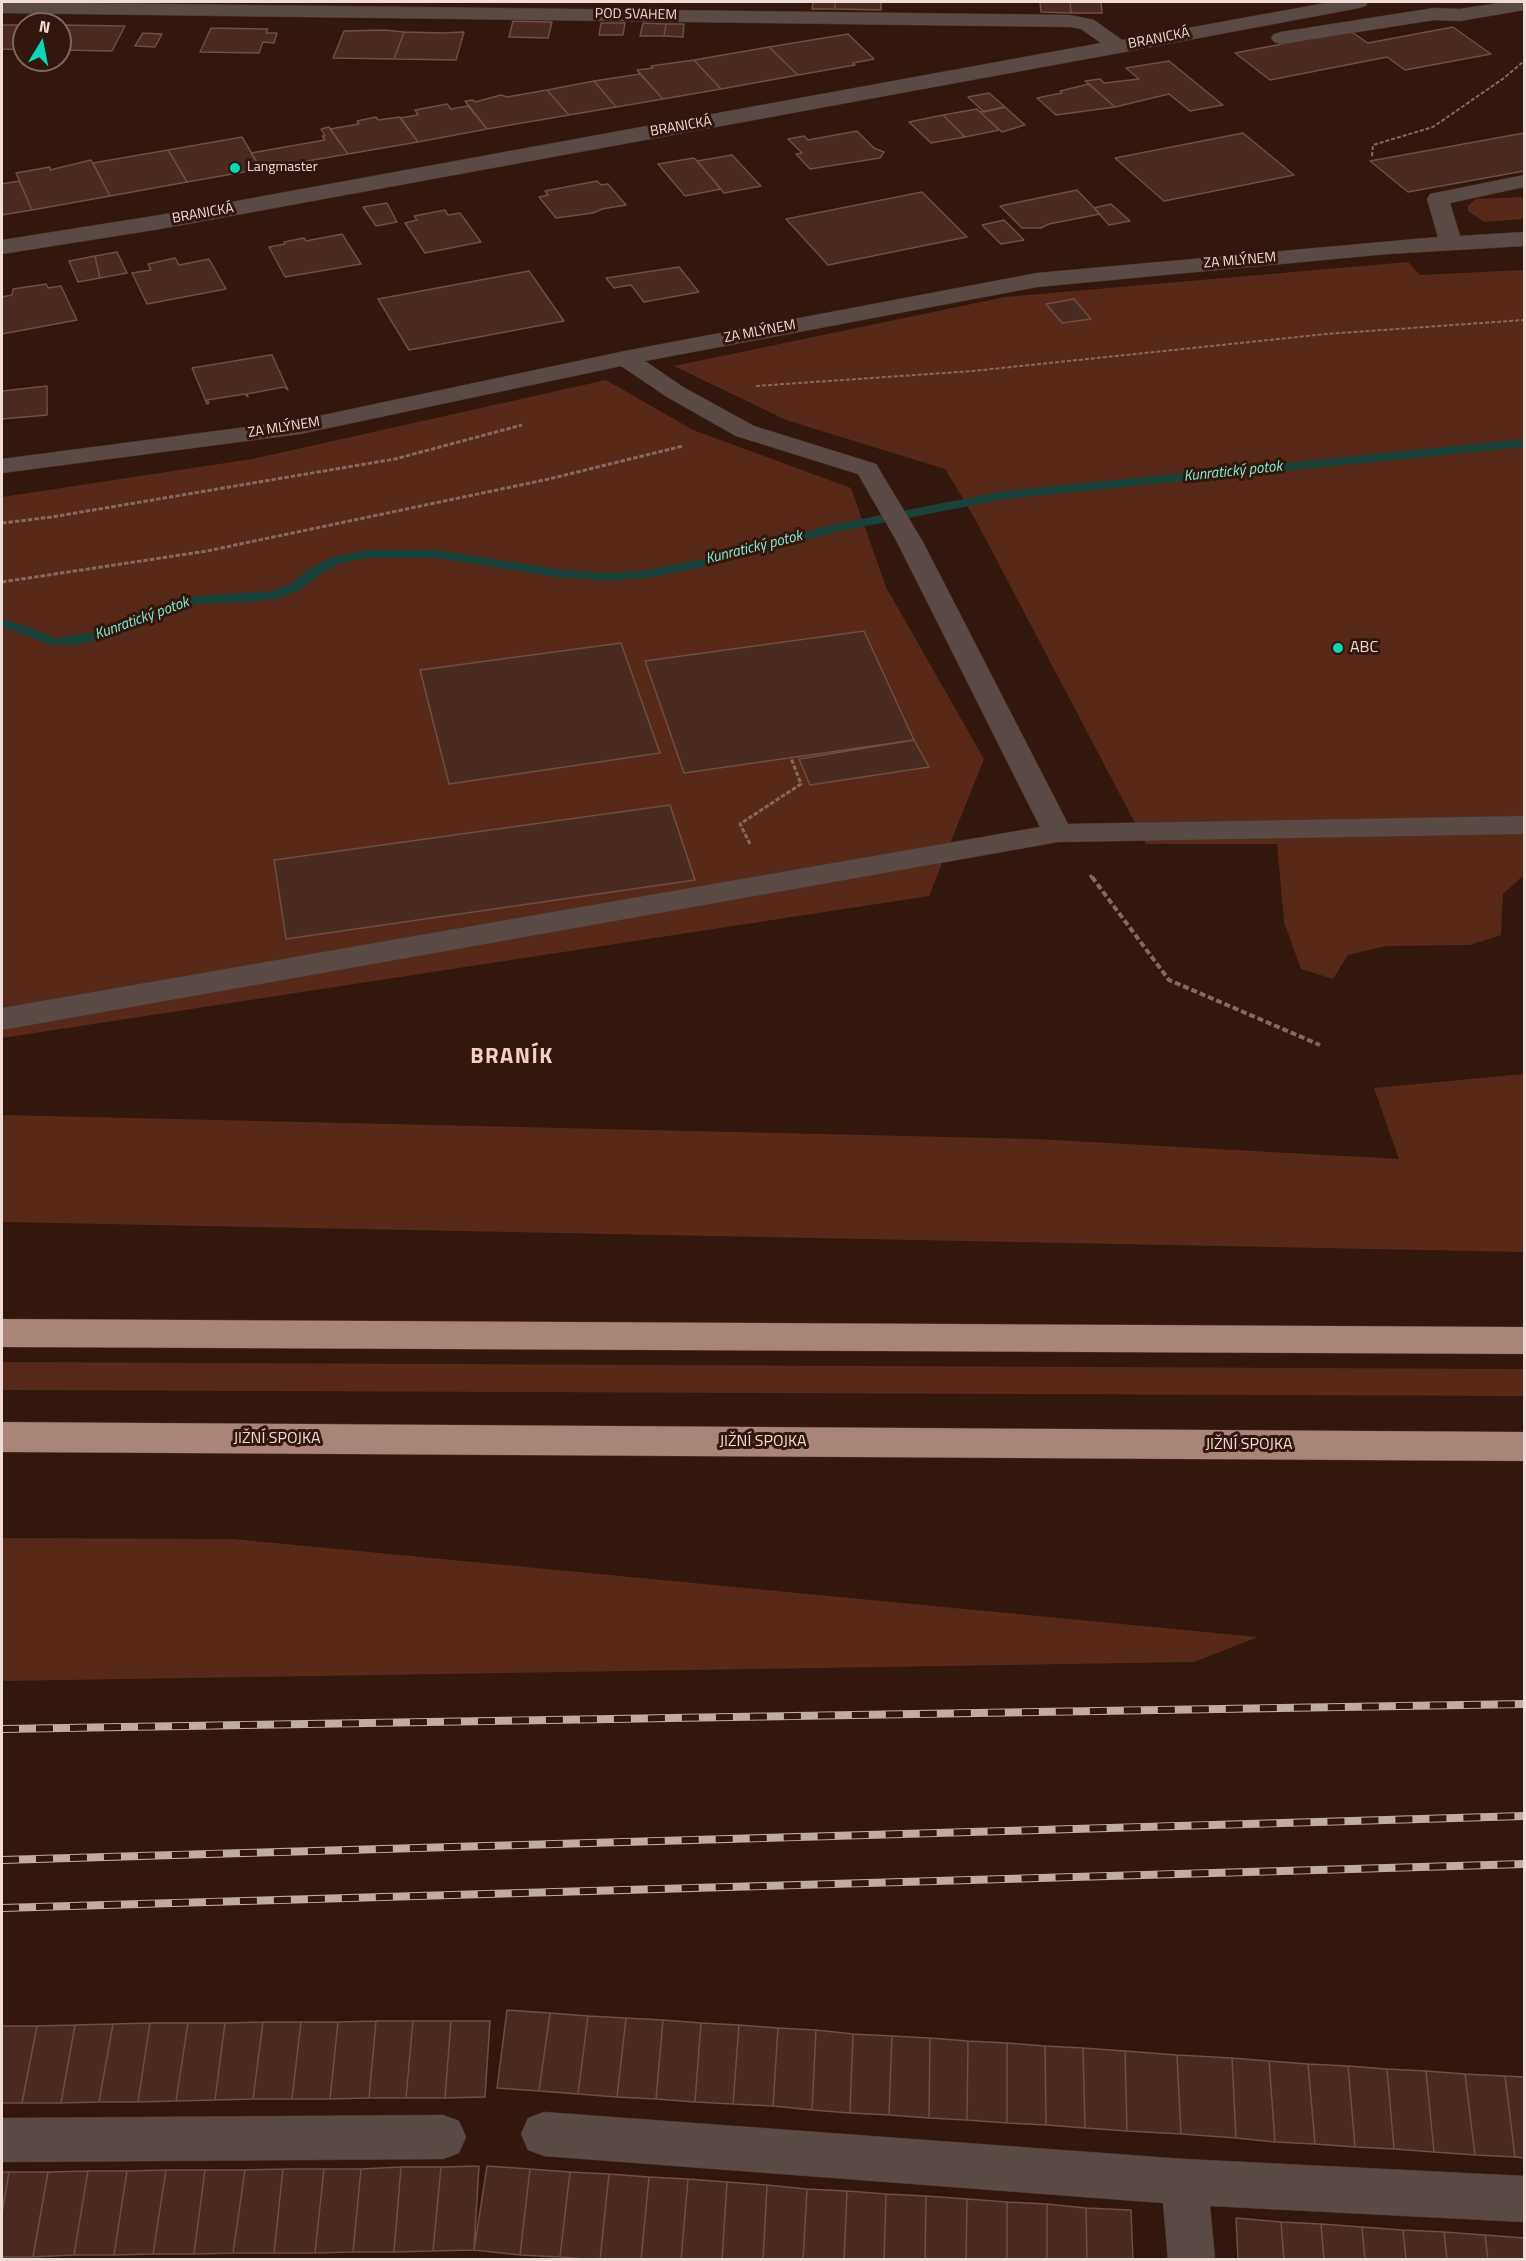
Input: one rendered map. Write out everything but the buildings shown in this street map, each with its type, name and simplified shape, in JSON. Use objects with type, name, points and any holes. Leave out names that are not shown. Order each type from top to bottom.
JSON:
[{"type":"highway","points":[[2,1333],[1524,1341]]},
{"type":"highway","name":"JIŽNÍ SPOJKA","points":[[2,1437],[1524,1447]]},
{"type":"street","name":"BRANICKÁ","points":[[2,247],[160,222],[1359,2]]},
{"type":"street","points":[[1258,42],[1434,14],[1460,15],[1524,4]]},
{"type":"street","name":"POD SVAHEM","points":[[2,7],[1070,21],[1087,24],[1119,47]]},
{"type":"street","points":[[1206,30],[1234,45]]},
{"type":"street","points":[[1451,244],[1438,199],[1524,181]]},
{"type":"street","name":"ZA MLÝNEM","points":[[2,466],[300,426],[625,358],[1037,280],[1387,247],[1524,239]]},
{"type":"street","points":[[625,358],[675,392],[745,431],[867,469],[910,542],[1058,833]]},
{"type":"street","points":[[2,1019],[1058,833],[1524,825]]},
{"type":"street","points":[[544,2134],[1184,2182],[1524,2199]]},
{"type":"street","points":[[2,2140],[443,2137]]},
{"type":"street","points":[[1184,2182],[1192,2259]]},
{"type":"path","points":[[1371,156],[1373,146],[1433,127],[1504,78],[1524,61]]},
{"type":"path","points":[[675,392],[973,371],[1326,334],[1524,320]]},
{"type":"path","points":[[2,582],[207,551],[549,479],[745,431]]},
{"type":"path","points":[[769,885],[740,824],[801,784],[791,758]]},
{"type":"path","points":[[1058,833],[1169,980],[1320,1045]]},
{"type":"shaded area","points":[[1524,197],[1524,219],[1484,222],[1468,211],[1468,206],[1476,199]]},
{"type":"shaded area","points":[[1408,262],[1420,275],[1524,270],[1524,875],[1503,894],[1501,935],[1470,945],[1386,946],[1348,955],[1333,979],[1301,969],[1284,922],[1277,844],[1146,844],[974,517],[945,469],[786,420],[674,366],[1005,297]],"holes":[[[1074,299],[1090,319],[1062,323],[1046,304]]]},
{"type":"shaded area","points":[[606,380],[693,430],[851,488],[886,587],[984,759],[929,896],[2,1038],[2,497],[252,459]]},
{"type":"shaded area","points":[[1524,1074],[1524,1252],[2,1222],[2,1115],[1036,1139],[1399,1159],[1374,1088]]},
{"type":"shaded area","points":[[2,1362],[1524,1369],[1524,1396],[2,1390]]},
{"type":"shaded area","points":[[2,1538],[233,1539],[1258,1637],[1194,1662],[2,1681]]},
{"type":"waterway","name":"Kunratický potok","points":[[2,622],[56,642],[75,641],[105,635],[194,600],[275,595],[295,587],[317,570],[337,560],[368,554],[437,554],[556,573],[608,577],[647,574],[704,563],[835,528],[1005,495],[1524,443]]},
{"type":"railway","points":[[2,1729],[1524,1704]]},
{"type":"railway","points":[[2,1860],[1524,1816]]},
{"type":"railway","points":[[2,1908],[1524,1864]]},
{"type":"place","name":"Langmaster","points":[[235,168]]},
{"type":"place","name":"ABC","points":[[1338,648]]},
{"type":"district","name":"BRANÍK","points":[[512,1058]]}]
